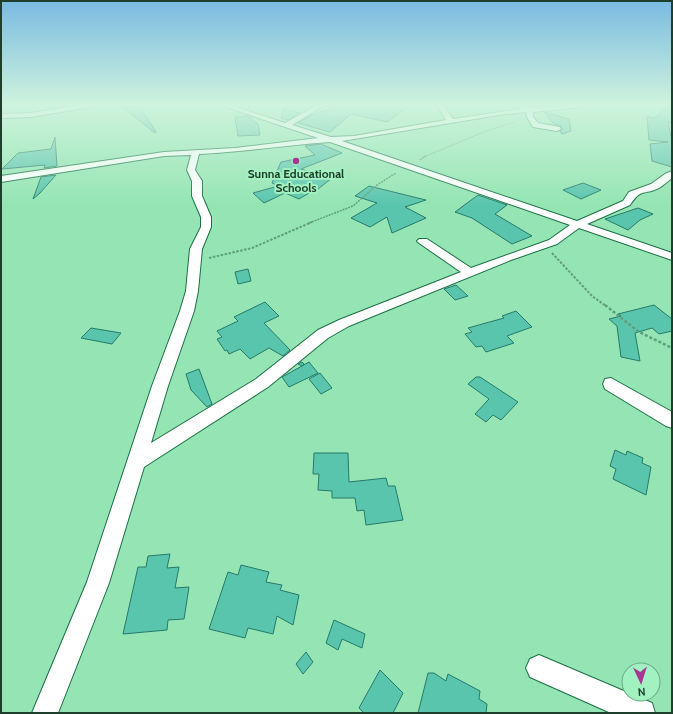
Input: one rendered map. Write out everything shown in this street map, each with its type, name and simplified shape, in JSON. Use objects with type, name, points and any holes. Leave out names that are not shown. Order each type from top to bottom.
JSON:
[{"type":"street","points":[[327,138],[672,257]]},
{"type":"street","points":[[1,179],[149,156],[235,150],[296,142],[350,138]]},
{"type":"street","points":[[45,713],[98,583],[160,386],[187,311],[192,291],[196,249],[206,227],[206,217],[197,196],[197,181],[191,170],[196,152]]},
{"type":"street","points":[[136,462],[262,383],[323,334],[344,323],[553,242],[578,224],[627,203],[629,197],[638,190],[659,184],[665,177],[672,174]]},
{"type":"street","points":[[423,241],[471,273]]},
{"type":"street","points":[[611,384],[672,421]]},
{"type":"street","points":[[538,668],[642,713]]},
{"type":"path","points":[[194,262],[252,248],[292,230],[347,209],[353,206],[389,176],[428,155],[468,138]]},
{"type":"path","points":[[546,244],[592,296],[639,332],[672,348]]},
{"type":"building","points":[[55,138],[57,166],[44,168],[45,165],[2,169],[18,153],[51,149]]},
{"type":"building","points":[[649,138],[671,138],[672,167],[652,161],[650,144],[668,142],[649,140]]},
{"type":"building","points":[[321,144],[342,153],[301,169],[332,178],[313,193],[311,192],[299,199],[285,193],[264,203],[253,193],[278,186],[272,183],[281,162],[315,155],[305,146]]},
{"type":"building","points":[[56,175],[40,193],[33,199],[41,177]]},
{"type":"building","points":[[583,183],[601,190],[581,199],[563,190]]},
{"type":"building","points":[[369,186],[426,200],[405,207],[426,218],[392,233],[387,217],[370,227],[351,218],[377,203],[355,196]]},
{"type":"building","points":[[478,195],[507,205],[495,214],[532,236],[512,244],[472,218],[455,212]]},
{"type":"building","points":[[638,208],[653,214],[640,220],[628,230],[605,219]]},
{"type":"building","points":[[248,269],[251,281],[238,284],[235,272]]},
{"type":"building","points":[[456,285],[468,296],[455,300],[444,289]]},
{"type":"building","points":[[265,302],[279,316],[264,323],[290,350],[283,356],[269,348],[250,359],[240,349],[229,354],[227,350],[225,351],[217,339],[222,337],[217,331],[238,321],[234,317]]},
{"type":"building","points":[[654,305],[672,319],[672,331],[659,334],[652,328],[635,333],[640,361],[621,357],[617,326],[609,319],[621,316],[618,314]]},
{"type":"building","points":[[516,311],[532,327],[507,336],[514,343],[486,352],[482,346],[476,347],[465,334],[472,332],[468,328],[504,318],[502,316]]},
{"type":"building","points":[[91,328],[121,333],[112,344],[81,338]]},
{"type":"building","points":[[302,362],[304,364],[302,366],[298,364]]},
{"type":"building","points":[[309,362],[318,373],[289,387],[282,377]]},
{"type":"building","points":[[199,369],[212,404],[207,407],[191,390],[186,374]]},
{"type":"building","points":[[320,373],[332,388],[321,394],[309,379]]},
{"type":"building","points":[[476,377],[480,377],[518,402],[501,420],[493,415],[486,422],[475,414],[489,399],[468,384]]},
{"type":"building","points":[[615,450],[626,455],[627,451],[643,458],[642,463],[651,467],[646,495],[613,479],[616,469],[610,466]]},
{"type":"building","points":[[314,453],[348,453],[349,482],[386,478],[388,486],[395,486],[403,520],[366,525],[364,510],[357,511],[355,498],[332,498],[332,491],[318,490],[319,474],[313,474]]},
{"type":"building","points":[[170,554],[167,568],[179,567],[175,588],[189,587],[184,619],[168,620],[167,630],[123,634],[138,567],[146,567],[148,556]]},
{"type":"building","points":[[241,565],[269,572],[266,582],[282,585],[280,590],[299,595],[293,625],[277,616],[273,634],[248,628],[245,638],[209,629],[228,572],[238,575]]},
{"type":"building","points":[[334,620],[365,634],[362,648],[342,639],[338,650],[326,643]]},
{"type":"building","points":[[306,652],[313,662],[303,674],[296,664]]},
{"type":"building","points":[[380,670],[403,693],[393,713],[364,713],[359,708]]},
{"type":"building","points":[[428,673],[434,673],[446,681],[448,674],[480,691],[479,699],[487,704],[486,713],[418,713]]},
{"type":"place","name":"Sunna Educational Schools","points":[[296,161]]}]
